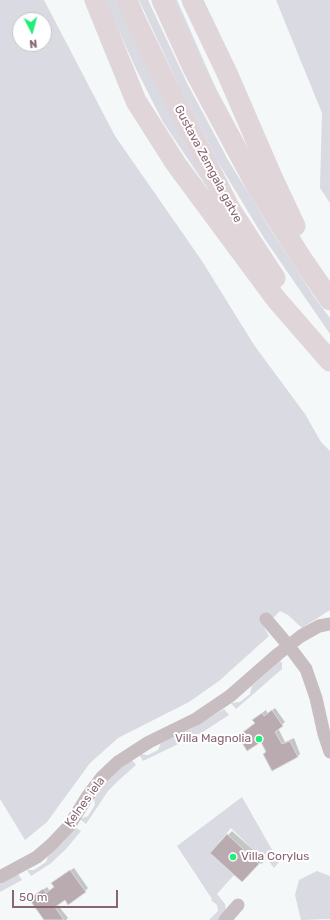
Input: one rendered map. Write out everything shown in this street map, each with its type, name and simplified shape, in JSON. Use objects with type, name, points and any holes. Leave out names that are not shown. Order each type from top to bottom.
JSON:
[{"type":"main road","points":[[95,0],[136,101],[168,152],[276,299],[330,361]]},
{"type":"main road","name":"Gustava Zemgala gatve","points":[[127,0],[164,80],[230,209],[330,361]]},
{"type":"main road","points":[[162,0],[193,68],[258,189],[300,256],[330,300]]},
{"type":"main road","points":[[192,0],[227,73],[293,223],[330,281]]},
{"type":"street","points":[[266,619],[306,669],[316,698],[324,734],[330,752]]},
{"type":"street","name":"Ķelnes iela","points":[[0,877],[37,857],[52,844],[69,826],[87,797],[102,777],[118,762],[149,742],[196,719],[230,696],[301,636],[319,626],[330,624]]},
{"type":"street","points":[[225,920],[238,906]]},
{"type":"shaded area","points":[[0,0],[44,0],[50,12],[12,12],[12,52],[52,52],[52,15],[115,136],[202,261],[254,345],[305,414],[321,442],[330,451],[330,610],[302,628],[288,615],[280,611],[264,627],[269,636],[219,681],[189,702],[118,738],[90,763],[47,822],[25,840],[0,799]]},
{"type":"shaded area","points":[[105,0],[119,0],[215,195],[208,189],[163,122],[136,69]]},
{"type":"shaded area","points":[[139,0],[148,0],[187,83],[228,160],[274,235],[315,298],[330,318],[330,334],[264,238],[218,162],[178,84]]},
{"type":"shaded area","points":[[169,0],[177,0],[220,98]]},
{"type":"shaded area","points":[[276,0],[330,0],[330,203],[320,188],[322,113]]},
{"type":"shaded area","points":[[280,661],[282,663],[282,669],[236,709],[231,703],[240,702],[250,694],[252,686]]},
{"type":"shaded area","points":[[224,709],[229,715],[201,733],[143,761],[139,754],[148,755],[158,750],[161,743],[191,729]]},
{"type":"shaded area","points":[[132,760],[136,765],[108,791],[86,824],[80,819],[88,816],[95,805],[94,798],[105,782],[120,768]]},
{"type":"shaded area","points":[[242,797],[279,862],[274,868],[267,859],[262,864],[259,864],[256,861],[260,857],[231,828],[210,853],[234,875],[217,894],[225,904],[226,911],[219,920],[209,920],[218,911],[217,905],[211,900],[212,899],[177,846]]},
{"type":"shaded area","points":[[75,827],[81,831],[66,849],[50,864],[31,876],[27,870],[34,870],[46,862],[48,856],[64,841]]},
{"type":"shaded area","points":[[317,871],[330,876],[330,919],[301,920],[295,895],[299,880]]},
{"type":"shaded area","points":[[18,874],[22,880],[0,892],[0,884]]},
{"type":"building","name":"Villa Magnolia","points":[[272,710],[283,726],[275,732],[282,744],[290,741],[298,757],[272,771],[263,754],[266,752],[261,742],[247,751],[238,736],[255,723],[252,720],[262,713],[264,716]]},
{"type":"building","name":"Villa Corylus","points":[[227,834],[259,864],[242,882],[210,853]]},
{"type":"building","points":[[70,870],[86,892],[68,905],[65,900],[55,907],[64,920],[44,920],[29,899],[43,889],[46,893],[54,887],[51,883]]},
{"type":"place","name":"Villa Magnolia","points":[[259,739]]},
{"type":"place","name":"Villa Corylus","points":[[233,857]]}]
